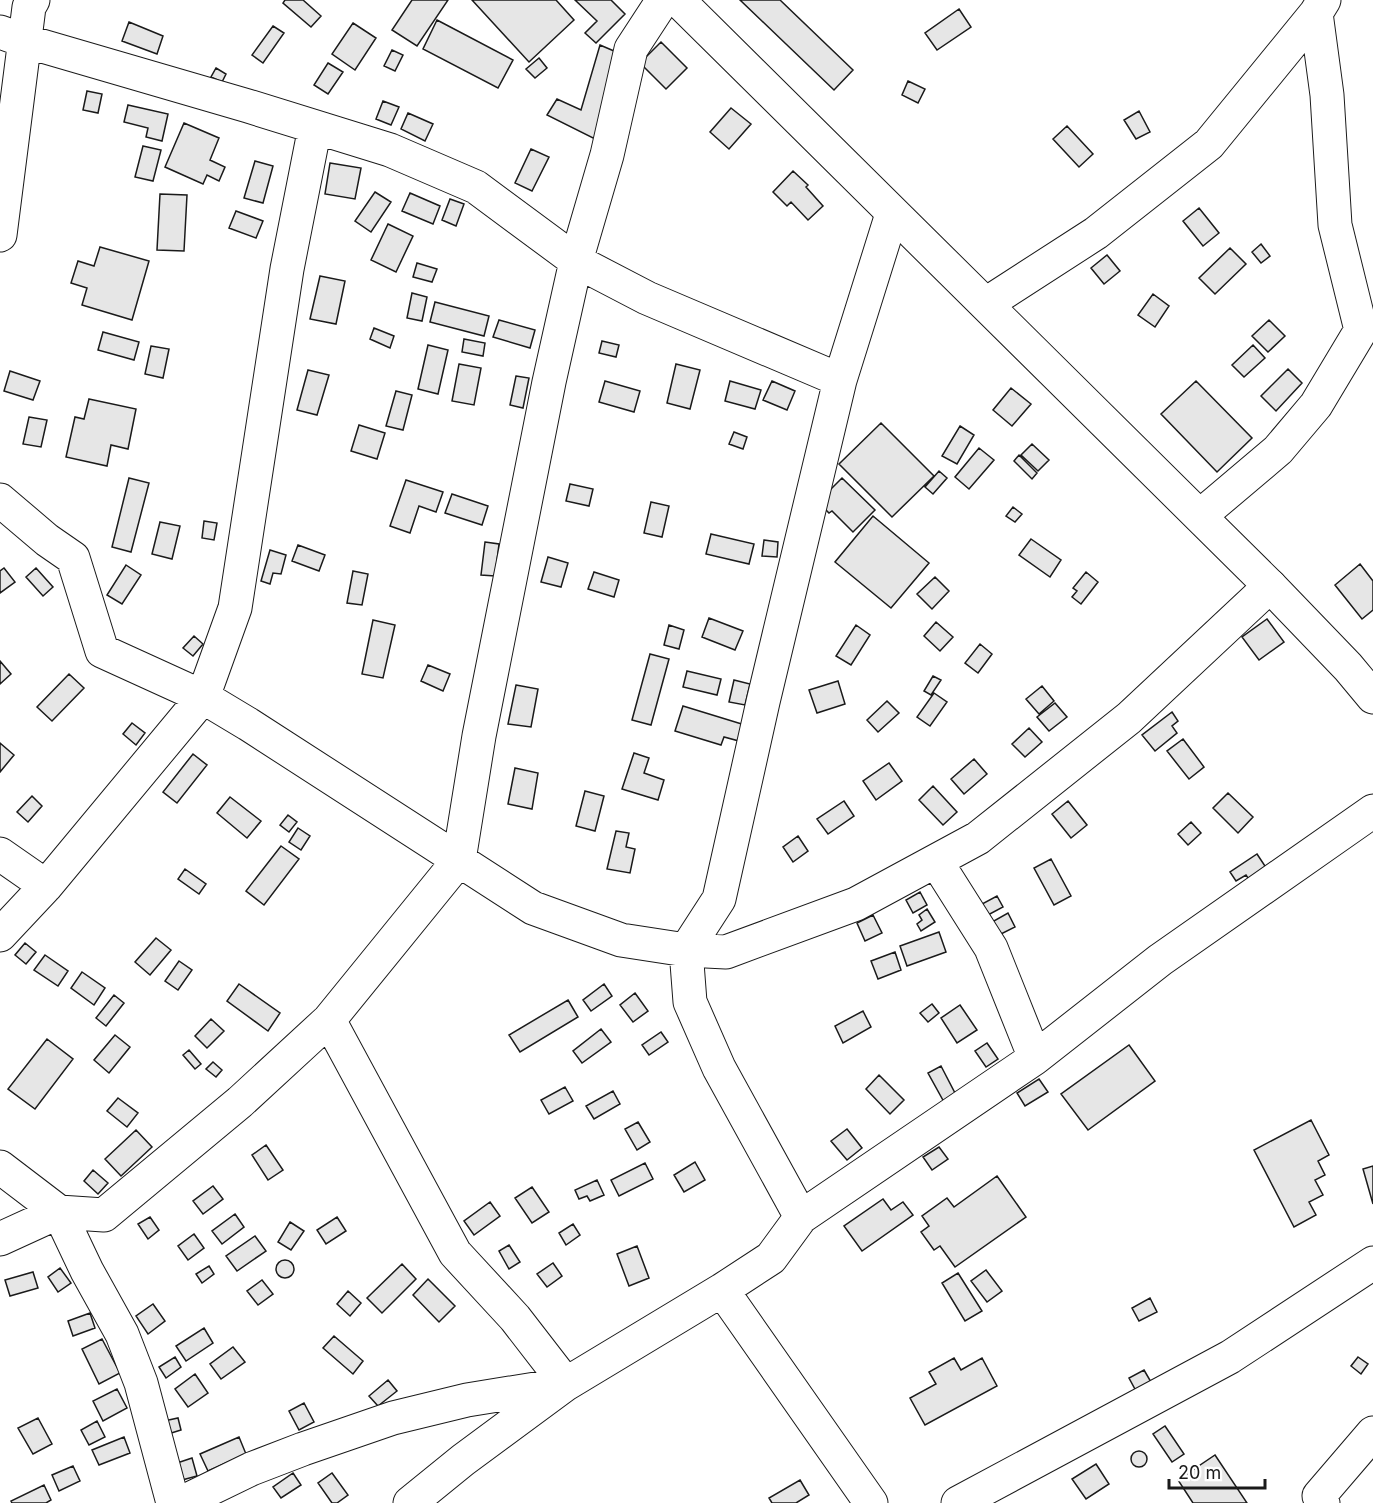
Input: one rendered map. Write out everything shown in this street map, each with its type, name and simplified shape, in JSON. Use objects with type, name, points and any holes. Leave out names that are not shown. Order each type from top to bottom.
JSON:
[{"type":"street","points":[[0,235],[13,37],[33,0]]},
{"type":"street","points":[[0,1239],[59,1212],[104,1215],[240,1102],[329,1020],[459,860],[479,736],[549,382],[576,261],[607,155],[631,49],[663,0]]},
{"type":"street","points":[[678,0],[1270,586],[1348,667],[1373,697]]},
{"type":"street","points":[[986,304],[1096,233],[1209,144],[1320,6]]},
{"type":"street","points":[[1200,516],[1278,450],[1316,405],[1367,334],[1335,225],[1320,6]]},
{"type":"street","points":[[13,37],[390,150],[476,187],[576,261],[647,298],[840,380]]},
{"type":"street","points":[[0,935],[46,886],[203,697],[235,608],[287,269],[315,127]]},
{"type":"street","points":[[801,1217],[719,1068],[690,1002],[686,950],[719,899],[763,702],[840,380],[892,214]]},
{"type":"street","points":[[0,500],[46,540],[73,558],[102,651],[203,697],[533,908],[621,940],[686,950],[726,952],[856,904],[978,838],[1129,718],[1270,586]]},
{"type":"street","points":[[410,1503],[463,1460],[566,1384],[771,1258],[801,1217],[1035,1058],[1160,960],[1373,811]]},
{"type":"street","points":[[0,854],[46,886]]},
{"type":"street","points":[[936,861],[991,948],[1035,1058]]},
{"type":"street","points":[[329,1020],[455,1253],[515,1318],[566,1384]]},
{"type":"street","points":[[0,1167],[59,1212],[87,1271],[122,1334],[141,1383],[173,1503]]},
{"type":"street","points":[[958,1503],[1230,1357],[1373,1263]]},
{"type":"street","points":[[722,1290],[871,1503]]},
{"type":"street","points":[[181,1503],[251,1469],[393,1418],[467,1400],[566,1384]]},
{"type":"street","points":[[1323,1503],[1319,1496],[1373,1433]]},
{"type":"building","points":[[285,0],[303,0],[321,16],[311,27],[283,3]]},
{"type":"building","points":[[412,0],[448,0],[417,46],[392,30]]},
{"type":"building","points":[[472,0],[556,0],[574,20],[529,62]]},
{"type":"building","points":[[575,0],[611,0],[625,14],[596,43],[585,33],[597,21]]},
{"type":"building","points":[[740,0],[780,0],[853,70],[834,90]]},
{"type":"building","points":[[959,9],[971,27],[937,50],[925,33]]},
{"type":"building","points":[[437,20],[513,60],[498,88],[423,49]]},
{"type":"building","points":[[129,22],[163,36],[157,54],[122,41]]},
{"type":"building","points":[[353,23],[376,38],[355,70],[332,54]]},
{"type":"building","points":[[273,26],[284,33],[263,63],[252,55]]},
{"type":"building","points":[[661,42],[687,68],[666,89],[640,63]]},
{"type":"building","points":[[600,45],[621,54],[597,140],[547,115],[557,99],[581,110]]},
{"type":"building","points":[[392,50],[403,55],[395,71],[384,66]]},
{"type":"building","points":[[539,58],[547,68],[535,78],[526,69]]},
{"type":"building","points":[[328,63],[343,72],[328,94],[314,85]]},
{"type":"building","points":[[216,68],[226,74],[222,82],[211,77]]},
{"type":"building","points":[[908,81],[925,89],[918,103],[902,95]]},
{"type":"building","points":[[87,91],[102,94],[98,113],[83,110]]},
{"type":"building","points":[[383,101],[399,107],[391,125],[376,119]]},
{"type":"building","points":[[128,105],[168,114],[162,141],[146,137],[148,128],[124,122]]},
{"type":"building","points":[[731,108],[751,124],[729,149],[710,132]]},
{"type":"building","points":[[1139,111],[1150,132],[1136,139],[1124,120]]},
{"type":"building","points":[[408,113],[433,124],[425,141],[401,129]]},
{"type":"building","points":[[184,123],[219,138],[210,160],[225,167],[219,181],[207,175],[203,184],[165,167]]},
{"type":"building","points":[[1067,126],[1093,154],[1079,167],[1053,139]]},
{"type":"building","points":[[143,146],[161,150],[153,181],[135,177]]},
{"type":"building","points":[[531,149],[549,157],[532,191],[515,183]]},
{"type":"building","points":[[255,161],[273,166],[263,203],[244,198]]},
{"type":"building","points":[[330,163],[361,168],[355,199],[325,194]]},
{"type":"building","points":[[793,171],[808,185],[806,187],[823,206],[808,220],[791,202],[787,206],[773,192]]},
{"type":"building","points":[[375,192],[391,202],[371,232],[355,221]]},
{"type":"building","points":[[410,193],[440,206],[433,224],[402,211]]},
{"type":"building","points":[[160,194],[187,195],[184,251],[157,250]]},
{"type":"building","points":[[450,199],[464,204],[456,226],[442,220]]},
{"type":"building","points":[[1199,208],[1219,233],[1203,246],[1183,221]]},
{"type":"building","points":[[236,211],[263,221],[256,238],[229,228]]},
{"type":"building","points":[[388,224],[413,236],[396,272],[371,260]]},
{"type":"building","points":[[1261,244],[1270,256],[1261,263],[1252,252]]},
{"type":"building","points":[[100,247],[149,261],[132,320],[82,305],[87,288],[71,283],[78,261],[94,266]]},
{"type":"building","points":[[1230,248],[1246,264],[1215,294],[1199,278]]},
{"type":"building","points":[[1107,255],[1120,271],[1104,284],[1091,268]]},
{"type":"building","points":[[417,263],[437,269],[432,282],[413,277]]},
{"type":"building","points":[[320,276],[345,281],[336,324],[310,319]]},
{"type":"building","points":[[412,293],[427,297],[422,321],[407,318]]},
{"type":"building","points":[[1153,294],[1169,306],[1155,327],[1138,315]]},
{"type":"building","points":[[435,302],[489,316],[484,336],[430,322]]},
{"type":"building","points":[[499,320],[535,330],[530,348],[493,337]]},
{"type":"building","points":[[1269,320],[1285,336],[1268,352],[1252,336]]},
{"type":"building","points":[[374,328],[394,336],[390,348],[370,339]]},
{"type":"building","points":[[103,332],[139,342],[134,360],[98,350]]},
{"type":"building","points":[[464,339],[485,343],[483,356],[462,352]]},
{"type":"building","points":[[602,341],[619,345],[616,357],[599,353]]},
{"type":"building","points":[[428,345],[448,350],[438,394],[418,389]]},
{"type":"building","points":[[1253,345],[1265,358],[1244,377],[1232,365]]},
{"type":"building","points":[[151,346],[169,349],[163,378],[145,374]]},
{"type":"building","points":[[459,364],[481,368],[474,405],[452,401]]},
{"type":"building","points":[[676,364],[700,370],[690,409],[667,403]]},
{"type":"building","points":[[1288,369],[1302,383],[1276,411],[1261,396]]},
{"type":"building","points":[[308,370],[329,375],[317,415],[297,410]]},
{"type":"building","points":[[10,371],[40,381],[33,400],[4,391]]},
{"type":"building","points":[[516,376],[529,378],[523,408],[510,405]]},
{"type":"building","points":[[605,381],[640,391],[634,412],[599,402]]},
{"type":"building","points":[[730,381],[761,390],[755,409],[725,401]]},
{"type":"building","points":[[772,381],[795,391],[787,410],[763,400]]},
{"type":"building","points":[[1196,381],[1252,438],[1217,472],[1161,414]]},
{"type":"building","points":[[1011,388],[1031,404],[1012,426],[993,410]]},
{"type":"building","points":[[396,391],[412,395],[403,430],[386,426]]},
{"type":"building","points":[[89,399],[136,409],[128,449],[111,445],[107,466],[66,457],[75,417],[84,419]]},
{"type":"building","points":[[29,417],[47,420],[41,447],[23,444]]},
{"type":"building","points":[[881,423],[934,476],[892,517],[839,464]]},
{"type":"building","points":[[359,425],[385,433],[377,459],[351,451]]},
{"type":"building","points":[[960,426],[974,435],[957,464],[942,456]]},
{"type":"building","points":[[734,432],[747,437],[743,449],[729,444]]},
{"type":"building","points":[[1032,444],[1049,460],[1038,471],[1021,455]]},
{"type":"building","points":[[979,448],[994,460],[969,489],[955,477]]},
{"type":"building","points":[[1019,455],[1037,473],[1032,479],[1014,461]]},
{"type":"building","points":[[939,471],[947,478],[933,494],[925,487]]},
{"type":"building","points":[[129,478],[149,483],[131,552],[112,547]]},
{"type":"building","points":[[842,478],[875,510],[853,532],[832,511],[829,513],[818,502]]},
{"type":"building","points":[[406,480],[443,492],[436,512],[419,506],[410,533],[390,526]]},
{"type":"building","points":[[570,484],[593,489],[589,506],[566,501]]},
{"type":"building","points":[[452,494],[488,506],[482,525],[445,513]]},
{"type":"building","points":[[651,502],[669,506],[662,537],[644,533]]},
{"type":"building","points":[[1013,507],[1022,514],[1015,522],[1006,516]]},
{"type":"building","points":[[873,516],[929,563],[891,608],[835,562]]},
{"type":"building","points":[[204,521],[217,523],[214,540],[202,538]]},
{"type":"building","points":[[160,522],[180,526],[172,559],[152,554]]},
{"type":"building","points":[[711,534],[754,544],[749,564],[706,554]]},
{"type":"building","points":[[1031,539],[1061,560],[1050,577],[1019,555]]},
{"type":"building","points":[[764,540],[778,542],[777,557],[762,556]]},
{"type":"building","points":[[485,542],[499,544],[495,576],[481,575]]},
{"type":"building","points":[[298,545],[325,555],[319,571],[292,561]]},
{"type":"building","points":[[270,550],[286,555],[281,574],[273,573],[270,584],[261,581]]},
{"type":"building","points":[[548,557],[568,563],[561,587],[541,582]]},
{"type":"building","points":[[1360,564],[1373,581],[1373,610],[1362,619],[1335,585]]},
{"type":"building","points":[[126,565],[141,575],[122,604],[107,595]]},
{"type":"building","points":[[4,568],[15,582],[0,593],[0,571]]},
{"type":"building","points":[[36,568],[53,587],[43,596],[26,577]]},
{"type":"building","points":[[353,571],[368,574],[362,605],[347,603]]},
{"type":"building","points":[[594,572],[619,580],[614,597],[588,589]]},
{"type":"building","points":[[1086,572],[1098,582],[1081,604],[1072,597],[1077,591],[1073,588]]},
{"type":"building","points":[[935,577],[949,591],[932,609],[917,594]]},
{"type":"building","points":[[709,618],[743,631],[735,650],[702,637]]},
{"type":"building","points":[[1267,619],[1284,642],[1259,660],[1242,637]]},
{"type":"building","points":[[373,620],[395,625],[383,678],[362,674]]},
{"type":"building","points":[[936,622],[953,637],[940,651],[924,636]]},
{"type":"building","points":[[669,625],[684,630],[679,649],[664,645]]},
{"type":"building","points":[[856,625],[870,635],[851,665],[836,656]]},
{"type":"building","points":[[194,636],[203,644],[193,656],[183,648]]},
{"type":"building","points":[[980,644],[992,654],[978,673],[965,663]]},
{"type":"building","points":[[650,654],[669,659],[651,725],[632,720]]},
{"type":"building","points":[[0,661],[11,674],[0,684]]},
{"type":"building","points":[[428,665],[450,674],[443,691],[421,681]]},
{"type":"building","points":[[687,671],[721,679],[717,695],[683,687]]},
{"type":"building","points":[[69,674],[84,688],[52,721],[37,707]]},
{"type":"building","points":[[933,676],[941,680],[931,695],[924,691]]},
{"type":"building","points":[[734,680],[750,684],[745,705],[729,702]]},
{"type":"building","points":[[838,681],[845,704],[817,713],[809,690]]},
{"type":"building","points":[[516,685],[538,689],[531,727],[508,724]]},
{"type":"building","points":[[1042,686],[1054,701],[1039,714],[1026,699]]},
{"type":"building","points":[[934,693],[947,702],[930,726],[917,717]]},
{"type":"building","points":[[887,701],[899,713],[878,732],[867,720]]},
{"type":"building","points":[[1055,703],[1067,717],[1049,731],[1037,717]]},
{"type":"building","points":[[683,706],[745,725],[739,741],[724,737],[721,745],[675,731]]},
{"type":"building","points":[[1172,712],[1178,721],[1172,726],[1177,733],[1155,751],[1142,735]]},
{"type":"building","points":[[132,723],[145,733],[136,745],[123,734]]},
{"type":"building","points":[[1029,728],[1042,742],[1025,757],[1012,744]]},
{"type":"building","points":[[1183,739],[1204,767],[1189,779],[1167,751]]},
{"type":"building","points":[[0,743],[14,755],[0,772]]},
{"type":"building","points":[[634,753],[649,758],[644,773],[664,780],[658,800],[622,789]]},
{"type":"building","points":[[193,754],[207,765],[177,803],[163,792]]},
{"type":"building","points":[[974,759],[987,774],[964,794],[951,779]]},
{"type":"building","points":[[889,763],[902,781],[876,800],[863,781]]},
{"type":"building","points":[[515,768],[538,773],[532,809],[508,804]]},
{"type":"building","points":[[933,786],[957,812],[943,825],[919,800]]},
{"type":"building","points":[[585,791],[604,796],[595,831],[576,826]]},
{"type":"building","points":[[1228,793],[1253,817],[1238,833],[1213,808]]},
{"type":"building","points":[[32,796],[42,806],[28,822],[17,812]]},
{"type":"building","points":[[230,797],[261,821],[247,838],[217,813]]},
{"type":"building","points":[[844,801],[854,816],[828,834],[817,819]]},
{"type":"building","points":[[1068,801],[1087,825],[1071,838],[1052,814]]},
{"type":"building","points":[[288,815],[297,822],[289,832],[280,825]]},
{"type":"building","points":[[1191,822],[1201,833],[1188,845],[1178,834]]},
{"type":"building","points":[[298,828],[310,836],[301,850],[289,842]]},
{"type":"building","points":[[616,831],[629,833],[626,847],[635,849],[630,873],[607,869]]},
{"type":"building","points":[[798,836],[808,851],[793,862],[783,847]]},
{"type":"building","points":[[281,846],[299,859],[264,905],[246,891]]},
{"type":"building","points":[[1257,854],[1267,869],[1250,881],[1246,875],[1236,881],[1230,872]]},
{"type":"building","points":[[1051,859],[1071,896],[1054,905],[1034,868]]},
{"type":"building","points":[[185,869],[206,884],[199,894],[178,879]]},
{"type":"building","points":[[920,892],[927,905],[913,913],[906,900]]},
{"type":"building","points":[[997,896],[1003,907],[988,915],[982,904]]},
{"type":"building","points":[[927,909],[935,922],[921,931],[917,924],[922,920],[919,915]]},
{"type":"building","points":[[1008,913],[1015,927],[999,935],[992,922]]},
{"type":"building","points":[[873,915],[882,933],[865,941],[857,923]]},
{"type":"building","points":[[939,932],[946,952],[907,966],[900,946]]},
{"type":"building","points":[[156,938],[171,950],[150,975],[135,962]]},
{"type":"building","points":[[25,943],[36,952],[26,964],[15,955]]},
{"type":"building","points":[[895,952],[901,970],[878,979],[871,961]]},
{"type":"building","points":[[45,955],[68,971],[58,986],[34,970]]},
{"type":"building","points":[[179,961],[192,970],[178,990],[165,981]]},
{"type":"building","points":[[82,972],[105,988],[94,1005],[71,988]]},
{"type":"building","points":[[239,984],[280,1013],[268,1031],[227,1001]]},
{"type":"building","points":[[604,984],[612,996],[591,1011],[583,1000]]},
{"type":"building","points":[[635,993],[648,1011],[633,1022],[620,1005]]},
{"type":"building","points":[[114,995],[124,1003],[106,1026],[96,1018]]},
{"type":"building","points":[[568,1000],[578,1017],[520,1052],[509,1035]]},
{"type":"building","points":[[932,1004],[939,1013],[928,1022],[920,1013]]},
{"type":"building","points":[[960,1005],[977,1030],[957,1043],[941,1018]]},
{"type":"building","points":[[863,1011],[871,1027],[843,1043],[835,1026]]},
{"type":"building","points":[[211,1019],[224,1031],[207,1048],[195,1036]]},
{"type":"building","points":[[601,1029],[611,1042],[582,1063],[573,1051]]},
{"type":"building","points":[[661,1032],[668,1042],[649,1055],[642,1045]]},
{"type":"building","points":[[115,1035],[130,1047],[109,1073],[94,1060]]},
{"type":"building","points":[[47,1039],[73,1059],[35,1109],[8,1089]]},
{"type":"building","points":[[987,1043],[998,1059],[986,1067],[975,1051]]},
{"type":"building","points":[[1129,1045],[1155,1081],[1088,1130],[1061,1094]]},
{"type":"building","points":[[189,1050],[201,1064],[195,1069],[183,1055]]},
{"type":"building","points":[[213,1062],[222,1070],[216,1077],[206,1069]]},
{"type":"building","points":[[941,1066],[956,1095],[944,1102],[928,1073]]},
{"type":"building","points":[[879,1075],[904,1100],[890,1114],[866,1089]]},
{"type":"building","points":[[1039,1079],[1048,1092],[1025,1106],[1017,1093]]},
{"type":"building","points":[[565,1087],[573,1101],[549,1114],[541,1100]]},
{"type":"building","points":[[613,1091],[620,1104],[594,1119],[586,1106]]},
{"type":"building","points":[[118,1098],[138,1113],[127,1127],[107,1111]]},
{"type":"building","points":[[1311,1120],[1329,1155],[1318,1161],[1325,1175],[1315,1180],[1323,1195],[1309,1202],[1316,1215],[1294,1227],[1254,1150]]},
{"type":"building","points":[[638,1122],[650,1142],[637,1150],[625,1129]]},
{"type":"building","points":[[847,1129],[862,1148],[847,1160],[831,1141]]},
{"type":"building","points":[[136,1130],[152,1147],[121,1176],[105,1159]]},
{"type":"building","points":[[266,1145],[283,1170],[268,1180],[252,1155]]},
{"type":"building","points":[[939,1147],[948,1159],[932,1170],[923,1157]]},
{"type":"building","points":[[695,1162],[705,1180],[684,1192],[674,1175]]},
{"type":"building","points":[[645,1163],[653,1179],[619,1196],[611,1180]]},
{"type":"building","points":[[1373,1166],[1373,1204],[1363,1169]]},
{"type":"building","points":[[93,1170],[108,1183],[98,1194],[84,1181]]},
{"type":"building","points":[[997,1176],[1026,1217],[955,1267],[940,1246],[934,1250],[921,1232],[929,1226],[922,1216],[947,1198],[954,1207]]},
{"type":"building","points":[[597,1180],[604,1195],[590,1201],[587,1196],[579,1199],[575,1190]]},
{"type":"building","points":[[213,1186],[223,1199],[203,1214],[193,1201]]},
{"type":"building","points":[[532,1187],[549,1212],[532,1223],[515,1198]]},
{"type":"building","points":[[883,1199],[891,1210],[903,1202],[913,1215],[862,1251],[844,1226]]},
{"type":"building","points":[[490,1202],[500,1216],[474,1235],[464,1221]]},
{"type":"building","points":[[235,1214],[244,1227],[222,1244],[212,1231]]},
{"type":"building","points":[[150,1217],[159,1230],[148,1239],[138,1224]]},
{"type":"building","points":[[337,1217],[346,1231],[326,1244],[317,1230]]},
{"type":"building","points":[[290,1222],[304,1231],[291,1250],[278,1242]]},
{"type":"building","points":[[573,1224],[580,1235],[566,1245],[559,1233]]},
{"type":"building","points":[[194,1234],[204,1248],[188,1260],[178,1246]]},
{"type":"building","points":[[255,1236],[266,1251],[237,1271],[226,1256]]},
{"type":"building","points":[[509,1245],[520,1262],[509,1269],[499,1251]]},
{"type":"building","points":[[637,1246],[649,1278],[629,1286],[617,1254]]},
{"type":"building","points":[[281,1260],[289,1260],[294,1265],[292,1276],[281,1278],[276,1273],[276,1265]]},
{"type":"building","points":[[553,1263],[562,1276],[547,1287],[537,1274]]},
{"type":"building","points":[[402,1264],[416,1279],[382,1313],[367,1298]]},
{"type":"building","points":[[209,1266],[214,1274],[202,1283],[196,1274]]},
{"type":"building","points":[[60,1268],[71,1283],[58,1292],[48,1277]]},
{"type":"building","points":[[986,1270],[1002,1291],[987,1302],[971,1281]]},
{"type":"building","points":[[33,1272],[38,1288],[10,1296],[5,1280]]},
{"type":"building","points":[[958,1273],[982,1311],[965,1321],[942,1283]]},
{"type":"building","points":[[428,1279],[455,1306],[439,1322],[413,1295]]},
{"type":"building","points":[[262,1280],[273,1294],[258,1305],[247,1291]]},
{"type":"building","points":[[348,1291],[361,1303],[350,1316],[337,1304]]},
{"type":"building","points":[[1150,1298],[1157,1312],[1139,1321],[1132,1308]]},
{"type":"building","points":[[153,1304],[165,1321],[148,1334],[136,1316]]},
{"type":"building","points":[[90,1313],[95,1328],[73,1336],[68,1321]]},
{"type":"building","points":[[204,1328],[213,1343],[186,1361],[176,1346]]},
{"type":"building","points":[[334,1336],[363,1361],[353,1374],[323,1348]]},
{"type":"building","points":[[102,1339],[120,1373],[99,1384],[82,1349]]},
{"type":"building","points":[[233,1347],[245,1362],[221,1379],[210,1364]]},
{"type":"building","points":[[175,1357],[181,1367],[166,1378],[159,1367]]},
{"type":"building","points":[[1358,1357],[1368,1364],[1361,1374],[1351,1366]]},
{"type":"building","points":[[954,1358],[961,1370],[982,1358],[997,1386],[925,1425],[910,1398],[936,1384],[929,1372]]},
{"type":"building","points":[[1144,1370],[1151,1382],[1136,1391],[1129,1378]]},
{"type":"building","points":[[195,1374],[208,1393],[188,1407],[175,1389]]},
{"type":"building","points":[[388,1380],[397,1391],[378,1406],[369,1396]]},
{"type":"building","points":[[117,1389],[127,1408],[103,1421],[93,1401]]},
{"type":"building","points":[[304,1403],[314,1422],[299,1430],[289,1411]]},
{"type":"building","points":[[38,1418],[52,1444],[33,1454],[18,1428]]},
{"type":"building","points":[[178,1418],[181,1430],[168,1434],[164,1421]]},
{"type":"building","points":[[97,1421],[105,1437],[89,1445],[81,1430]]},
{"type":"building","points":[[1165,1426],[1184,1454],[1172,1462],[1153,1434]]},
{"type":"building","points":[[124,1437],[130,1453],[99,1465],[92,1450]]},
{"type":"building","points":[[239,1437],[246,1454],[208,1471],[200,1454]]},
{"type":"building","points":[[1139,1451],[1147,1459],[1139,1467],[1131,1459]]},
{"type":"building","points":[[1215,1455],[1247,1503],[1193,1503],[1178,1480]]},
{"type":"building","points":[[192,1458],[197,1476],[182,1480],[177,1463]]},
{"type":"building","points":[[1096,1464],[1109,1484],[1086,1499],[1072,1479]]},
{"type":"building","points":[[73,1466],[80,1481],[59,1491],[52,1475]]},
{"type":"building","points":[[293,1473],[301,1485],[281,1498],[273,1487]]},
{"type":"building","points":[[332,1473],[348,1495],[337,1503],[332,1503],[318,1483]]},
{"type":"building","points":[[800,1480],[809,1495],[796,1503],[772,1503],[769,1498]]},
{"type":"building","points":[[44,1485],[51,1500],[46,1503],[12,1503],[11,1501]]}]
